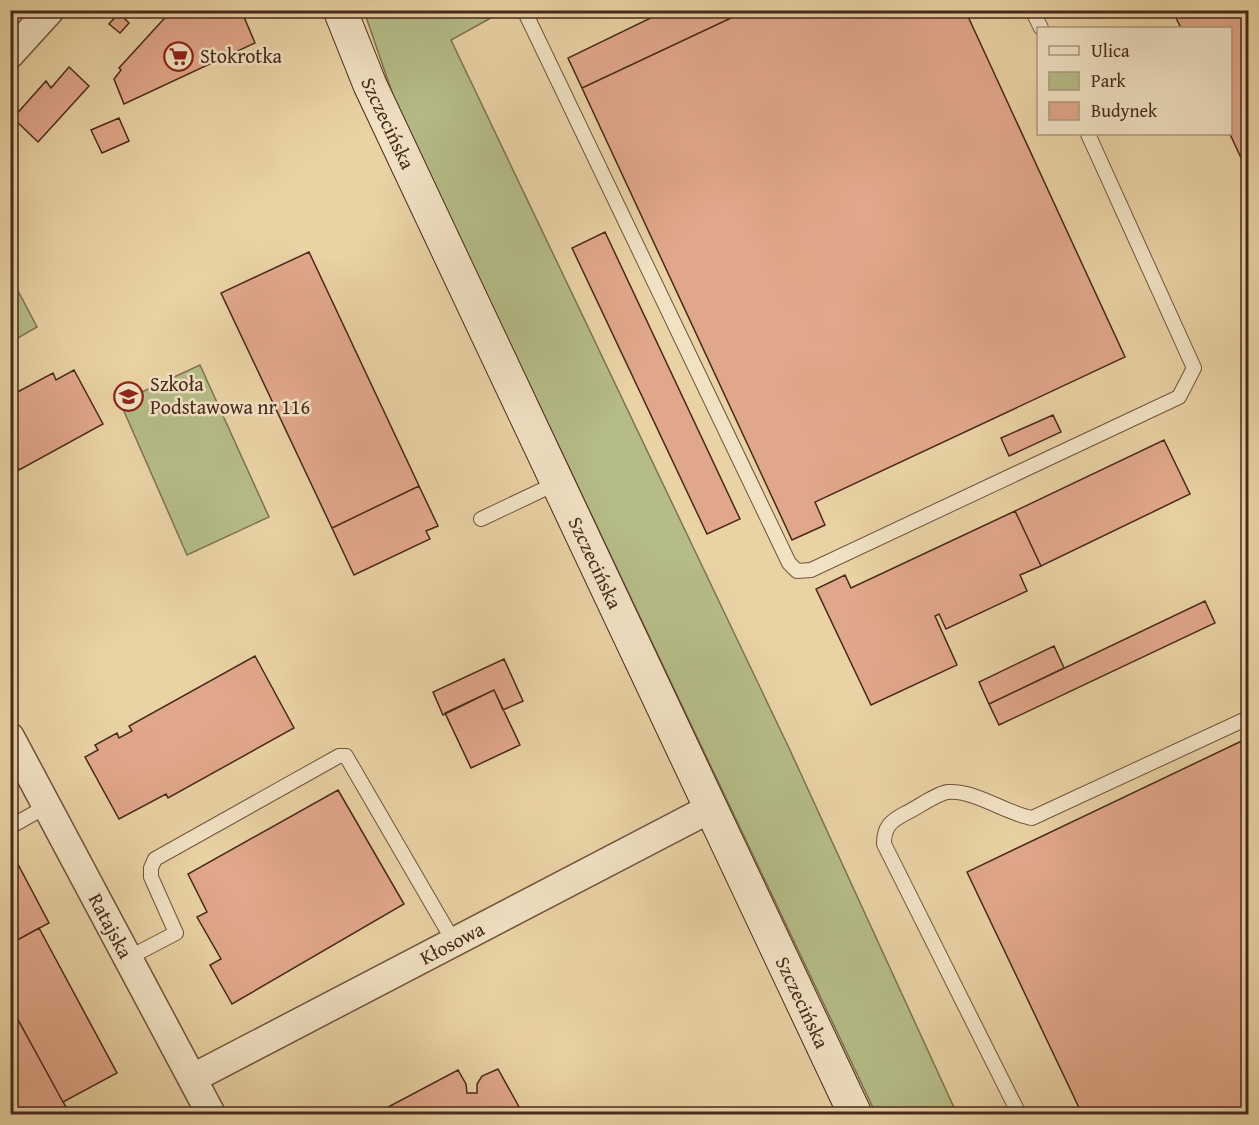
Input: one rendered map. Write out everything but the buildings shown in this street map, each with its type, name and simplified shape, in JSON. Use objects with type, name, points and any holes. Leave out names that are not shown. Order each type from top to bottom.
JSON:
[{"type":"main road","name":"Szczecińska","points":[[340,10],[370,85],[855,1114]]},
{"type":"street","points":[[10,54],[51,10]]},
{"type":"street","name":"Ratajska","points":[[10,737],[211,1114]]},
{"type":"street","name":"Kłosowa","points":[[193,1078],[711,808]]},
{"type":"lane","points":[[524,10],[789,563],[797,571],[811,570],[1179,397],[1194,368],[1088,135]]},
{"type":"lane","points":[[1032,10],[1040,27]]},
{"type":"lane","points":[[481,519],[557,483]]},
{"type":"lane","points":[[1019,1114],[884,844],[884,833],[891,821],[947,792],[970,795],[1017,816],[1032,818],[1248,718]]},
{"type":"lane","points":[[128,958],[176,933],[151,877],[151,868],[155,859],[339,756],[346,756],[454,942]]},
{"type":"lane","points":[[10,827],[47,806]]},
{"type":"green space","points":[[364,11],[498,11],[498,14],[451,40],[789,748],[957,1114],[876,1114],[395,101]]},
{"type":"green space","points":[[16,287],[37,327],[11,342],[11,290]]},
{"type":"green space","points":[[200,365],[269,517],[187,555],[120,402]]},
{"type":"place","name":"Stokrotka","points":[[179,56]]},
{"type":"place","name":"Szkoła Podstawowa nr 116","points":[[129,396]]}]
